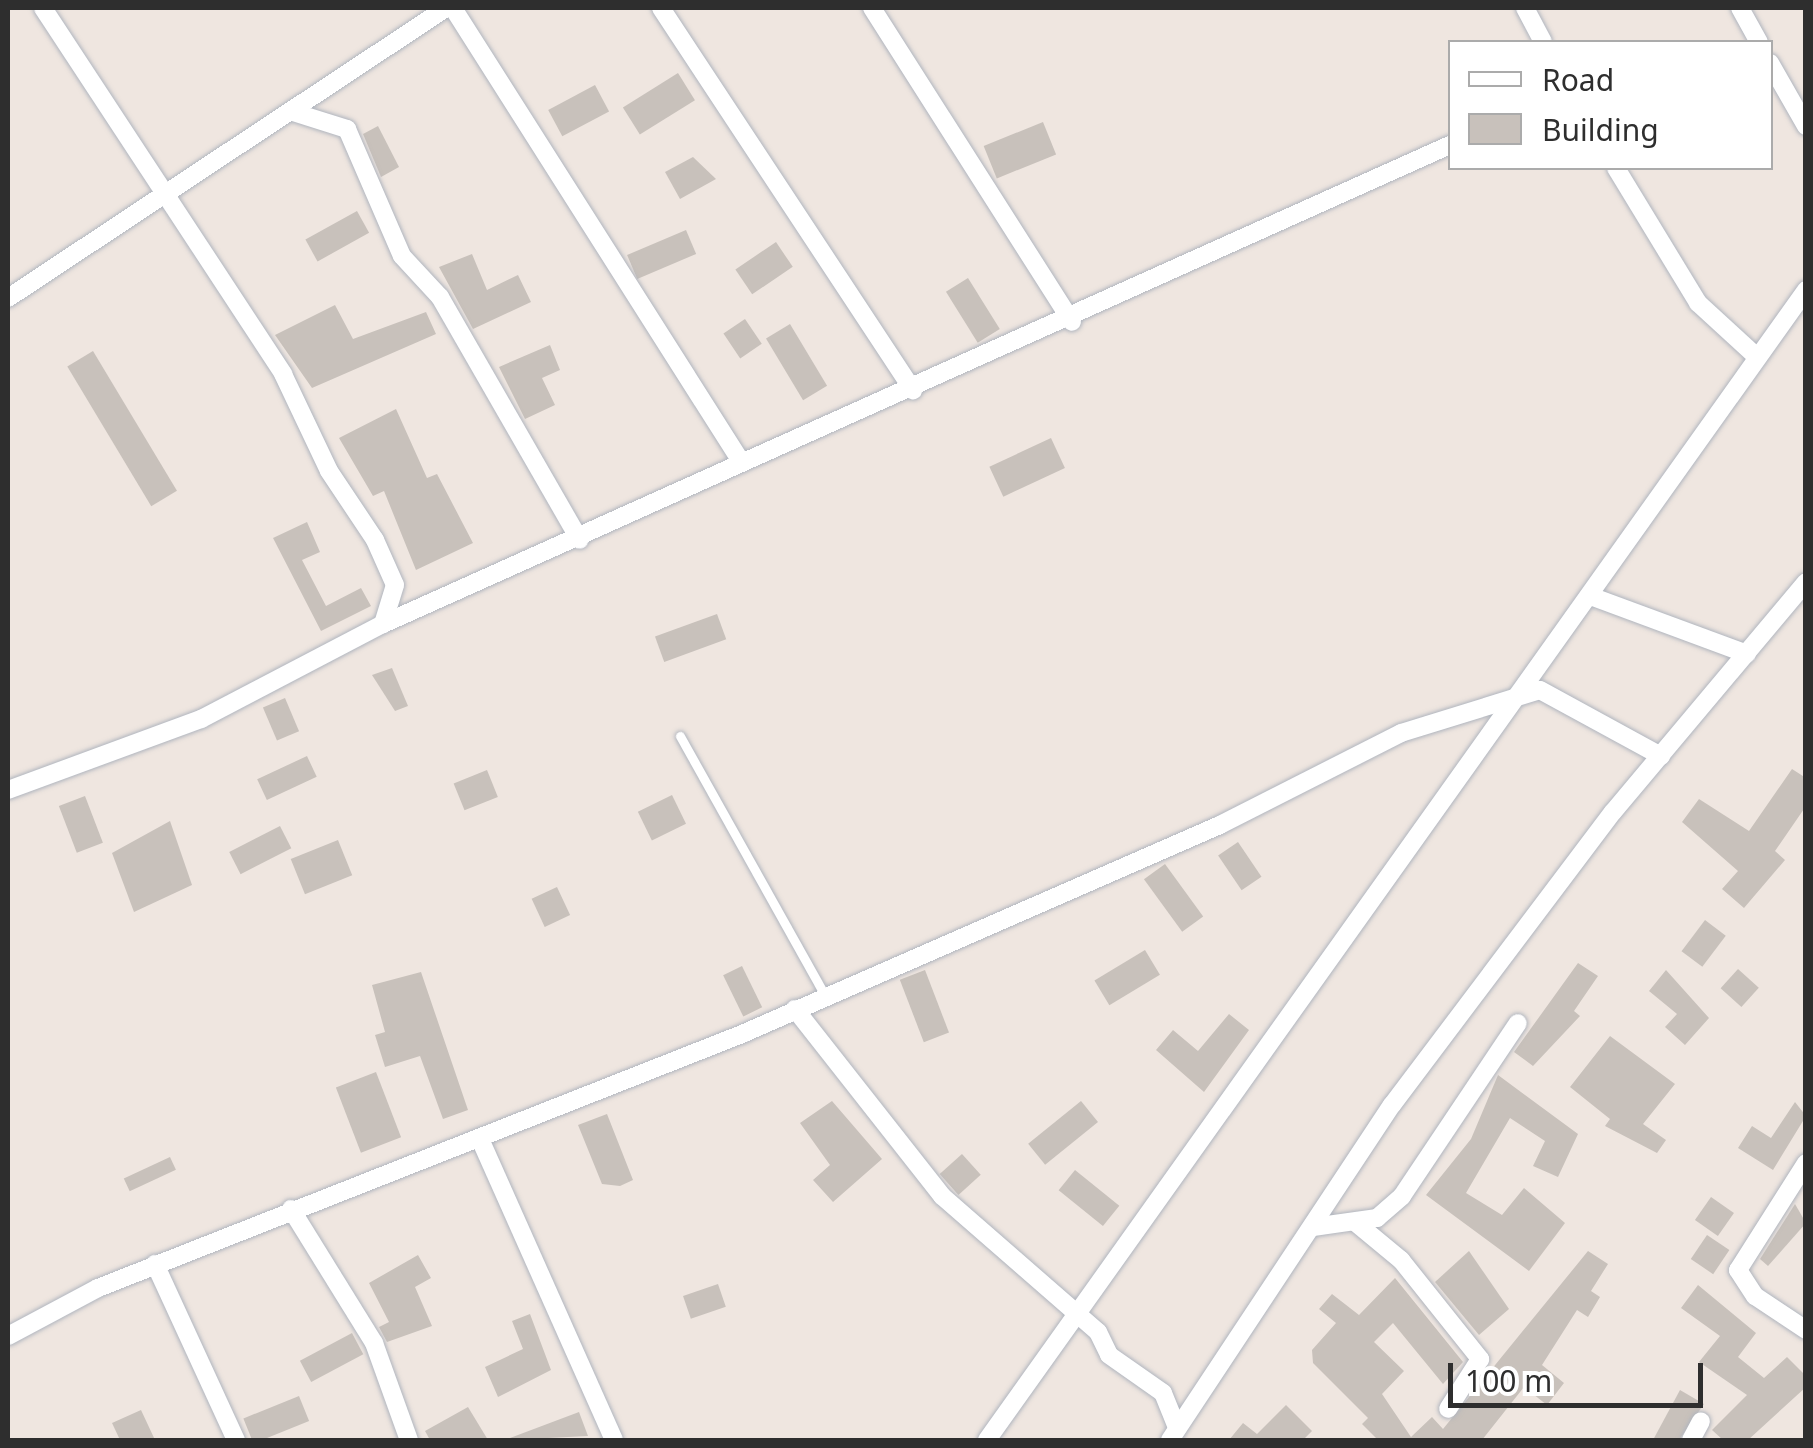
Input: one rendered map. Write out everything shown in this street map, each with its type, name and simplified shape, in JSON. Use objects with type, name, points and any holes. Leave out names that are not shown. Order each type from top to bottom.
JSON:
[{"type":"street","points":[[43,8],[283,374],[393,574],[383,624]]},
{"type":"street","points":[[9,294],[166,198],[450,8],[742,463]]},
{"type":"street","points":[[660,8],[913,390]]},
{"type":"street","points":[[872,8],[1072,322]]},
{"type":"street","points":[[1525,8],[1542,40]]},
{"type":"street","points":[[1740,8],[1758,40]]},
{"type":"street","points":[[1773,68],[1806,126]]},
{"type":"street","points":[[293,112],[347,129],[402,256],[440,297],[580,540]]},
{"type":"street","points":[[8,790],[201,718],[383,624],[580,540],[742,463],[1072,322],[1448,146]]},
{"type":"street","points":[[1617,170],[1698,303],[1757,357]]},
{"type":"street","points":[[987,1440],[1072,1316],[1593,596],[1757,357],[1803,298]]},
{"type":"street","points":[[1173,1434],[1392,1105],[1661,756],[1806,582]]},
{"type":"street","points":[[1593,596],[1747,654]]},
{"type":"street","points":[[8,1336],[155,1264],[480,1139],[795,1009],[1220,825],[1401,732],[1524,690],[1556,695],[1661,756]]},
{"type":"street","points":[[795,1009],[942,1196],[1072,1316],[1163,1393],[1173,1434]]},
{"type":"street","points":[[1313,1227],[1378,1218],[1402,1196],[1518,1023]]},
{"type":"street","points":[[480,1139],[614,1440]]},
{"type":"street","points":[[1806,1163],[1738,1270],[1755,1296],[1806,1330]]},
{"type":"street","points":[[291,1209],[374,1343],[410,1440]]},
{"type":"street","points":[[1355,1222],[1421,1282],[1480,1359],[1448,1409]]},
{"type":"street","points":[[155,1264],[236,1440]]},
{"type":"street","points":[[1692,1440],[1702,1421]]},
{"type":"lane","points":[[680,736],[825,995]]},
{"type":"building","points":[[678,73],[695,100],[640,135],[623,107]]},
{"type":"building","points":[[595,85],[609,111],[562,136],[548,110]]},
{"type":"building","points":[[1043,122],[1056,154],[997,178],[984,146]]},
{"type":"building","points":[[378,126],[399,167],[381,177],[363,134]]},
{"type":"building","points":[[693,157],[716,179],[680,199],[665,172]]},
{"type":"building","points":[[357,211],[369,233],[318,261],[305,240]]},
{"type":"building","points":[[686,230],[696,254],[637,279],[627,255]]},
{"type":"building","points":[[776,242],[793,267],[752,294],[735,269]]},
{"type":"building","points":[[472,254],[487,290],[518,275],[531,302],[473,329],[439,267]]},
{"type":"building","points":[[968,278],[1000,329],[978,343],[946,292]]},
{"type":"building","points":[[335,305],[353,339],[426,312],[436,334],[312,388],[275,335]]},
{"type":"building","points":[[745,319],[762,344],[740,358],[723,334]]},
{"type":"building","points":[[790,324],[827,386],[803,400],[766,338]]},
{"type":"building","points":[[550,345],[560,370],[542,378],[555,405],[525,419],[499,367]]},
{"type":"building","points":[[93,351],[177,491],[151,506],[67,366]]},
{"type":"building","points":[[396,409],[427,478],[437,474],[473,543],[416,570],[384,491],[373,496],[339,438]]},
{"type":"building","points":[[1051,438],[1065,468],[1003,497],[989,467]]},
{"type":"building","points":[[307,522],[320,552],[302,560],[326,606],[361,588],[371,606],[321,631],[273,538]]},
{"type":"building","points":[[717,614],[726,639],[664,662],[655,637]]},
{"type":"building","points":[[392,668],[408,706],[395,711],[372,675]]},
{"type":"building","points":[[285,698],[299,731],[277,741],[263,707]]},
{"type":"building","points":[[307,756],[317,777],[267,800],[257,779]]},
{"type":"building","points":[[1792,769],[1806,778],[1806,806],[1775,851],[1785,860],[1744,908],[1722,889],[1738,871],[1682,822],[1699,799],[1749,831]]},
{"type":"building","points":[[487,770],[498,797],[464,810],[454,783]]},
{"type":"building","points":[[672,795],[686,824],[652,840],[638,812]]},
{"type":"building","points":[[85,796],[103,843],[77,853],[59,806]]},
{"type":"building","points":[[170,821],[192,885],[134,912],[112,853]]},
{"type":"building","points":[[280,826],[291,848],[241,874],[229,852]]},
{"type":"building","points":[[338,840],[352,875],[305,894],[291,859]]},
{"type":"building","points":[[1238,842],[1261,877],[1242,890],[1218,855]]},
{"type":"building","points":[[1165,864],[1203,917],[1182,932],[1144,879]]},
{"type":"building","points":[[557,887],[570,915],[545,927],[532,899]]},
{"type":"building","points":[[1705,920],[1726,936],[1702,967],[1682,951]]},
{"type":"building","points":[[1145,950],[1160,975],[1109,1005],[1094,980]]},
{"type":"building","points":[[1578,963],[1598,976],[1574,1011],[1580,1016],[1533,1066],[1514,1052]]},
{"type":"building","points":[[742,966],[762,1007],[743,1017],[723,975]]},
{"type":"building","points":[[1738,969],[1759,988],[1741,1007],[1721,988]]},
{"type":"building","points":[[925,970],[949,1033],[924,1042],[900,980]]},
{"type":"building","points":[[1666,970],[1709,1018],[1685,1045],[1665,1027],[1677,1014],[1649,991]]},
{"type":"building","points":[[421,972],[468,1110],[443,1119],[420,1056],[385,1067],[375,1035],[385,1032],[372,985]]},
{"type":"building","points":[[1229,1014],[1249,1030],[1204,1092],[1156,1050],[1173,1030],[1198,1051]]},
{"type":"building","points":[[1610,1036],[1675,1084],[1643,1124],[1666,1140],[1657,1153],[1605,1126],[1610,1119],[1570,1087]]},
{"type":"building","points":[[376,1072],[401,1137],[361,1153],[336,1087]]},
{"type":"building","points":[[1498,1075],[1578,1134],[1558,1177],[1533,1166],[1545,1141],[1510,1118],[1466,1193],[1502,1215],[1524,1188],[1565,1223],[1529,1271],[1426,1195],[1471,1139]]},
{"type":"building","points":[[832,1101],[882,1159],[833,1202],[813,1180],[830,1165],[800,1123]]},
{"type":"building","points":[[1081,1101],[1098,1122],[1045,1165],[1028,1144]]},
{"type":"building","points":[[1795,1102],[1806,1116],[1773,1170],[1738,1148],[1752,1126],[1771,1138]]},
{"type":"building","points":[[607,1114],[633,1180],[620,1186],[602,1184],[578,1125]]},
{"type":"building","points":[[962,1154],[981,1175],[958,1195],[940,1174]]},
{"type":"building","points":[[170,1157],[176,1170],[130,1191],[124,1179]]},
{"type":"building","points":[[1075,1170],[1119,1206],[1103,1226],[1059,1190]]},
{"type":"building","points":[[1711,1197],[1734,1213],[1718,1236],[1695,1220]]},
{"type":"building","points":[[1795,1204],[1806,1223],[1768,1266],[1760,1259]]},
{"type":"building","points":[[1707,1235],[1729,1250],[1713,1274],[1691,1259]]},
{"type":"building","points":[[1469,1251],[1509,1309],[1479,1335],[1435,1282]]},
{"type":"building","points":[[1588,1251],[1608,1264],[1591,1291],[1600,1297],[1588,1317],[1577,1310],[1542,1365],[1564,1383],[1547,1405],[1524,1387],[1482,1440],[1378,1440],[1362,1424],[1368,1418],[1313,1363],[1312,1350],[1336,1323],[1319,1309],[1332,1294],[1359,1315],[1395,1278],[1463,1362],[1443,1384],[1393,1323],[1374,1342],[1404,1371],[1382,1394],[1411,1437],[1432,1417],[1443,1429]]},
{"type":"building","points":[[418,1255],[431,1278],[415,1287],[432,1326],[387,1342],[379,1327],[389,1322],[369,1283]]},
{"type":"building","points":[[718,1284],[726,1307],[691,1319],[683,1296]]},
{"type":"building","points":[[1698,1285],[1756,1333],[1738,1357],[1764,1378],[1787,1357],[1806,1376],[1806,1387],[1748,1440],[1723,1440],[1712,1430],[1747,1395],[1699,1362],[1720,1336],[1681,1308]]},
{"type":"building","points":[[530,1314],[551,1370],[498,1397],[485,1367],[523,1349],[512,1321]]},
{"type":"building","points":[[352,1333],[363,1354],[311,1382],[300,1361]]},
{"type":"building","points":[[1680,1390],[1704,1404],[1679,1440],[1653,1440]]},
{"type":"building","points":[[299,1396],[309,1421],[262,1440],[252,1440],[243,1418]]},
{"type":"building","points":[[1286,1405],[1312,1431],[1303,1440],[1229,1440],[1243,1423],[1257,1434]]},
{"type":"building","points":[[468,1407],[488,1440],[430,1440],[425,1431]]},
{"type":"building","points":[[141,1410],[155,1440],[120,1440],[112,1423]]},
{"type":"building","points":[[579,1412],[588,1436],[507,1440],[507,1439]]}]
